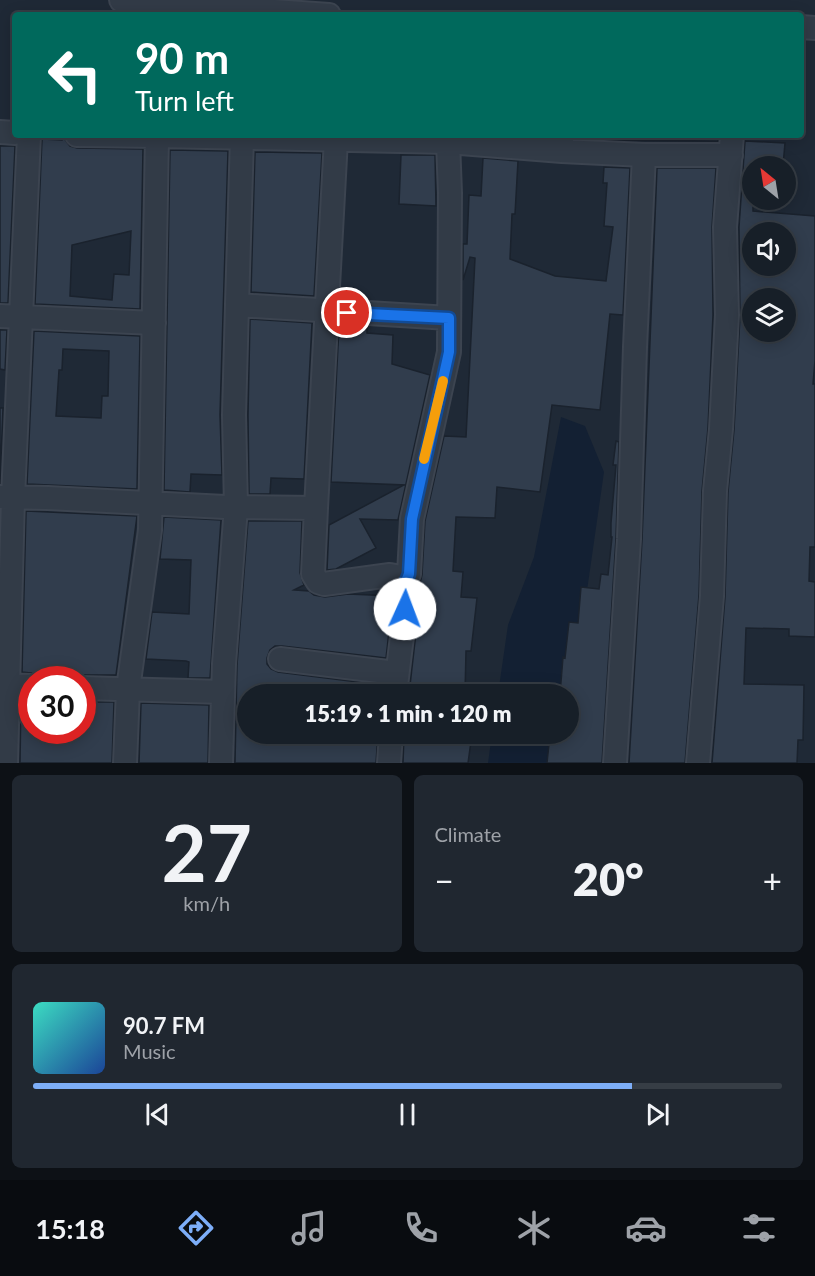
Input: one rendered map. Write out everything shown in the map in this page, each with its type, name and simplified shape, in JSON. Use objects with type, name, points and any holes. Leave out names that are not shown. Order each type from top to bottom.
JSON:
[{"type":"street","points":[[121,0],[287,12]]},
{"type":"street","points":[[6,763],[4,685],[10,316],[28,138]]},
{"type":"street","points":[[125,763],[128,689],[150,530],[157,138]]},
{"type":"street","points":[[221,763],[223,692],[236,507],[234,427],[242,138]]},
{"type":"street","points":[[289,138],[562,143],[644,155],[732,145],[725,227],[727,315],[715,491],[712,596],[698,763]]},
{"type":"street","points":[[280,659],[395,684],[408,587],[406,581],[401,577],[390,576],[324,584],[318,582],[313,574],[336,139]]},
{"type":"street","points":[[406,581],[409,574],[412,519],[449,352],[441,140]]},
{"type":"street","points":[[615,763],[629,539],[644,155]]},
{"type":"street","points":[[237,305],[449,318]]},
{"type":"street","points":[[10,316],[154,323]]},
{"type":"street","points":[[6,497],[236,507],[316,508]]},
{"type":"street","points":[[96,688],[223,692]]},
{"type":"street","points":[[389,763],[391,744]]},
{"type":"water","points":[[561,417],[585,426],[604,472],[574,684],[499,684],[508,625],[534,557]]},
{"type":"water","points":[[491,744],[565,744],[562,763],[488,763]]},
{"type":"building","points":[[64,138],[70,146],[77,148],[143,149],[140,309],[35,304],[42,139],[62,140]],"holes":[[[131,231],[129,275],[114,274],[112,300],[70,296],[72,245]]]},
{"type":"building","points":[[607,138],[718,138],[718,141],[607,140]]},
{"type":"building","points":[[745,141],[785,143],[784,156],[744,156]]},
{"type":"building","points":[[0,146],[15,146],[8,303],[0,303]]},
{"type":"building","points":[[170,150],[228,151],[220,415],[222,475],[191,474],[190,492],[164,490]]},
{"type":"building","points":[[255,152],[322,153],[314,296],[251,292]]},
{"type":"building","points":[[401,155],[435,155],[436,206],[399,204]]},
{"type":"building","points":[[483,158],[518,161],[510,259],[555,276],[606,281],[613,227],[604,226],[607,183],[603,183],[604,167],[630,168],[623,315],[610,314],[600,410],[552,405],[540,492],[497,487],[495,518],[456,517],[453,571],[463,572],[461,597],[477,598],[471,651],[466,651],[465,684],[410,684],[421,589],[425,521],[444,436],[466,437],[475,258],[470,257],[463,280],[463,244],[467,244],[469,195],[481,196]]},
{"type":"building","points":[[657,168],[716,168],[712,227],[713,315],[708,428],[702,491],[699,595],[685,763],[629,763],[642,540]]},
{"type":"building","points":[[742,184],[742,210],[815,216],[813,384],[815,384],[815,547],[810,547],[809,581],[815,582],[815,637],[789,636],[789,629],[746,628],[744,684],[804,685],[803,740],[798,740],[797,763],[712,763],[725,597],[728,492],[740,316],[739,227]]},
{"type":"building","points":[[250,319],[312,323],[304,479],[271,478],[270,494],[249,494]]},
{"type":"building","points":[[339,327],[367,328],[367,333],[393,335],[392,364],[430,375],[398,520],[360,519],[376,548],[336,569],[327,570],[329,525],[404,485],[331,482]]},
{"type":"building","points":[[0,330],[7,330],[5,370],[0,369]]},
{"type":"building","points":[[34,331],[140,336],[137,489],[27,484]],"holes":[[[63,349],[109,351],[108,396],[102,396],[101,418],[56,416]]]},
{"type":"building","points":[[0,408],[3,408],[0,484]]},
{"type":"building","points":[[616,441],[619,442],[616,538],[602,763],[547,763],[549,744],[579,744],[579,684],[561,684],[563,657],[565,658],[569,622],[578,623],[581,587],[599,589],[601,574],[608,575],[616,465],[613,465]]},
{"type":"building","points":[[26,511],[137,516],[116,675],[96,675],[96,666],[22,666]]},
{"type":"building","points":[[164,517],[221,520],[210,678],[188,678],[189,662],[186,661],[146,659],[152,612],[189,614],[191,560],[160,559]]},
{"type":"building","points":[[248,521],[302,521],[300,573],[304,585],[294,590],[309,591],[314,595],[325,597],[348,594],[393,596],[386,658],[275,646],[270,650],[267,658],[267,664],[278,672],[374,684],[237,684],[237,744],[377,744],[376,763],[235,763],[237,665]]},
{"type":"building","points":[[96,702],[114,702],[112,763],[20,763],[20,744],[96,744]]},
{"type":"building","points":[[141,703],[209,705],[208,763],[139,763]]},
{"type":"building","points":[[404,744],[471,744],[468,763],[403,763]]},
{"type":"slow traffic","points":[[424,459],[443,381]]},
{"type":"route","points":[[347,313],[449,318],[449,352],[412,519],[405,609]]}]
